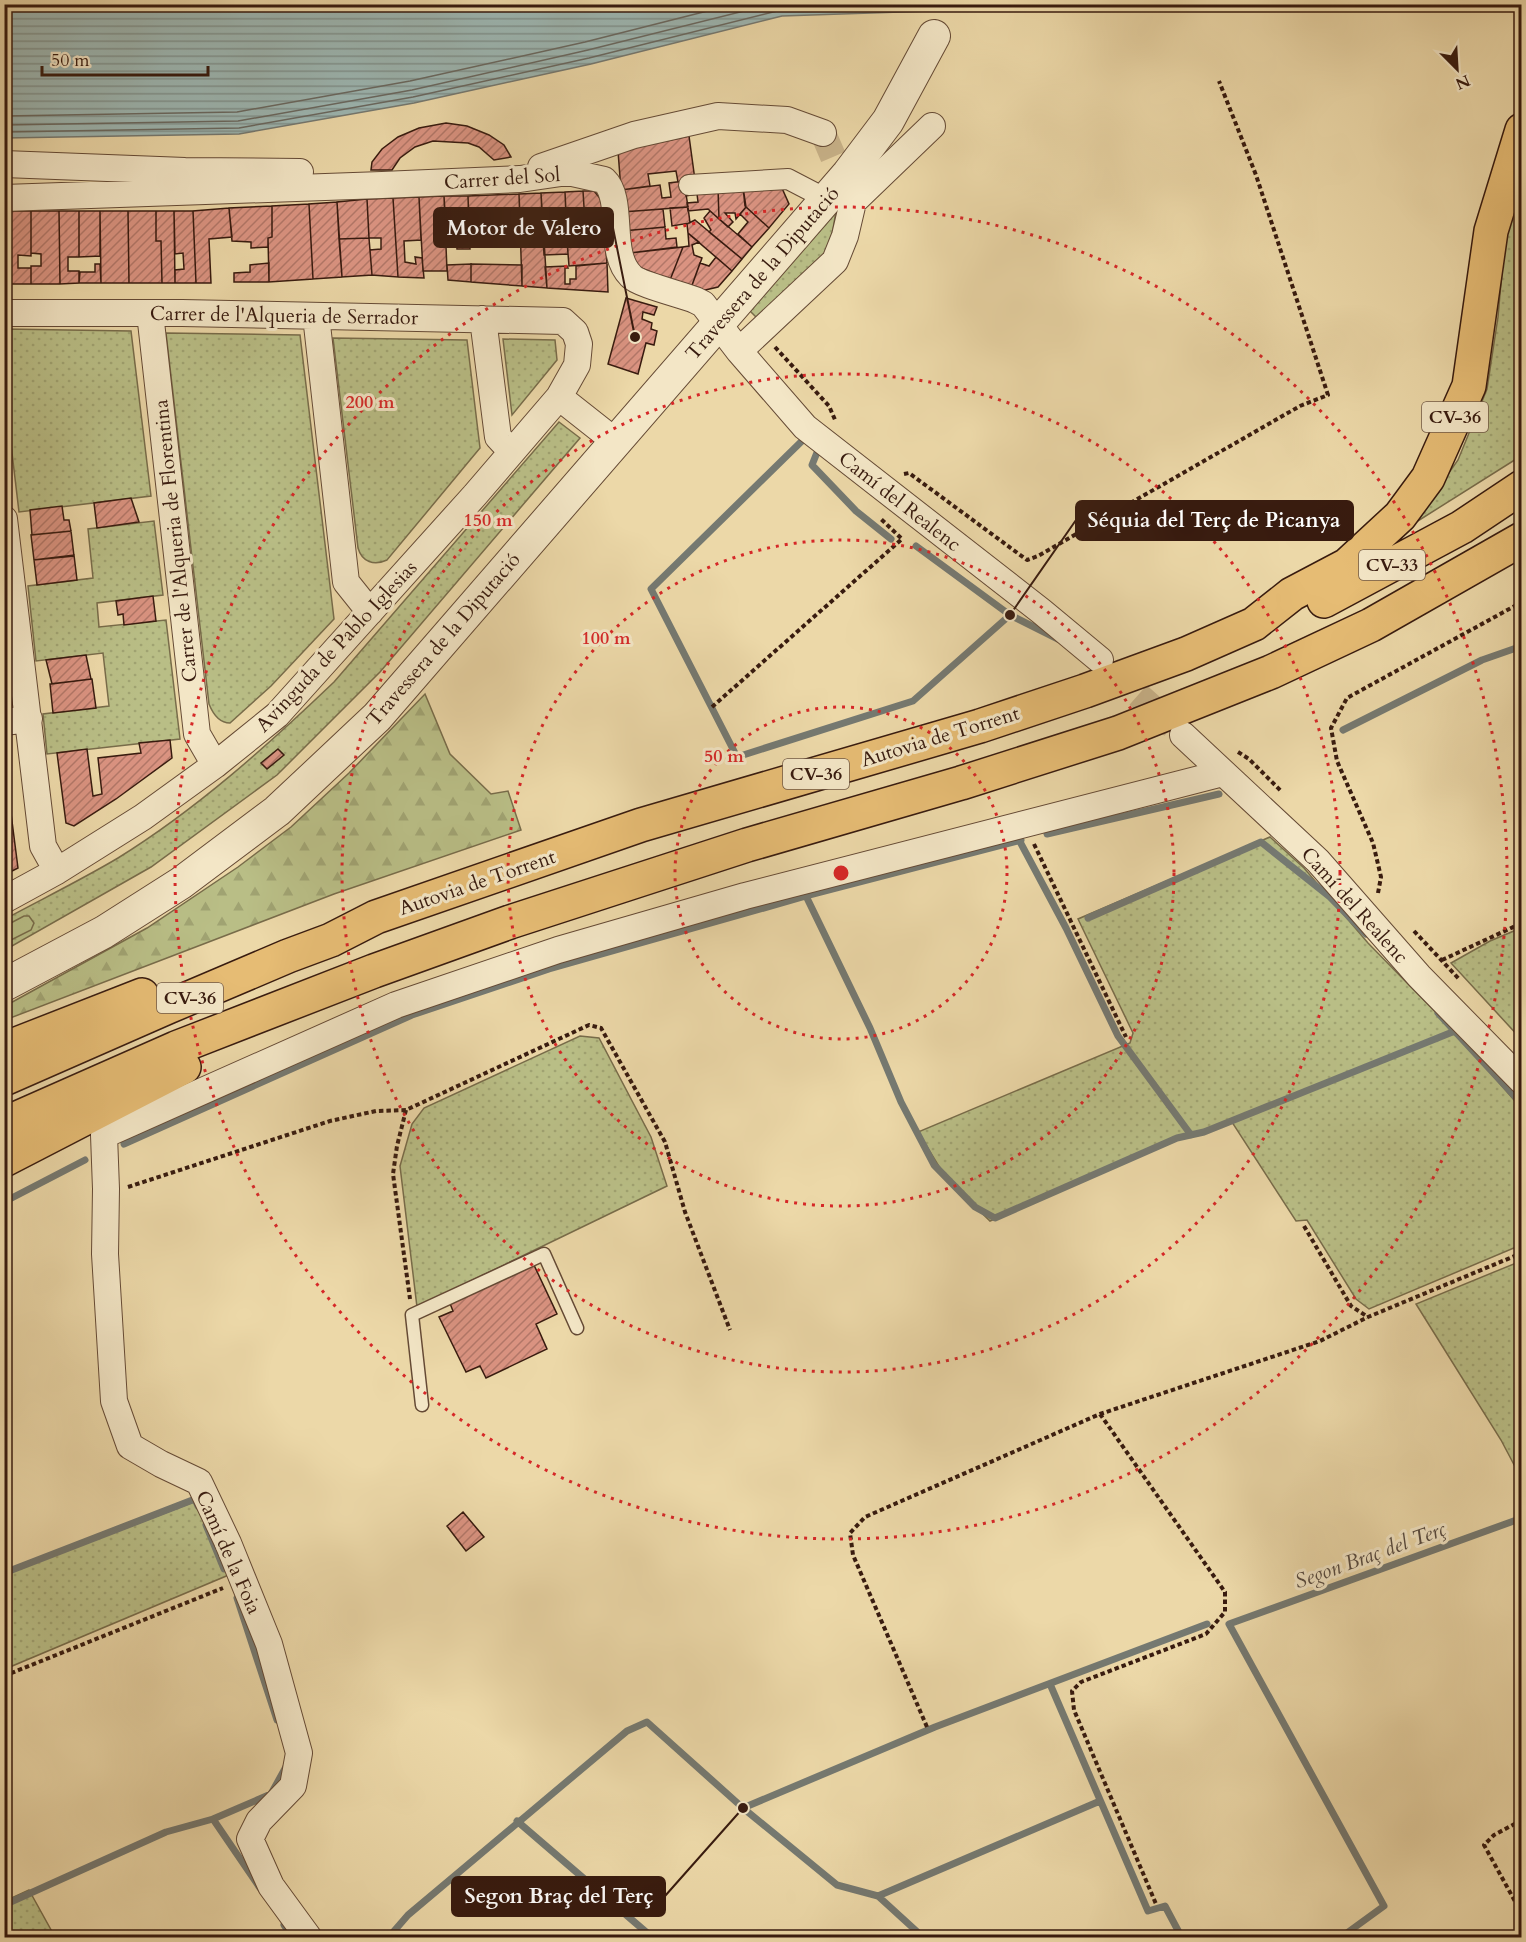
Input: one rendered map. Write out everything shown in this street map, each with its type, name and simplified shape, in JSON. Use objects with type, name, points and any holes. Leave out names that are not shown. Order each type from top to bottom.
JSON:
[{"type":"highway","name":"Autovia de Torrent","points":[[4,1079],[168,1007],[331,940],[376,917],[641,825],[980,726],[1085,691],[1186,654],[1254,624],[1292,594],[1347,565],[1400,516],[1428,478],[1469,386],[1491,231],[1521,130]]},
{"type":"highway","name":"CV-33","points":[[1254,624],[1326,601],[1462,527],[1521,487]]},
{"type":"highway","name":"CV-36","points":[[4,1124],[176,1048],[374,970],[510,922],[747,845],[961,783],[1118,733],[1271,672],[1371,625],[1521,539]]},
{"type":"highway","points":[[4,1049],[323,925],[376,917]]},
{"type":"highway","points":[[4,1160],[374,970]]},
{"type":"street","name":"Travessera de la Diputació","points":[[4,985],[123,920],[182,883],[277,811],[377,717],[848,174],[888,121],[934,36]]},
{"type":"street","points":[[520,179],[559,160],[634,135],[718,116],[787,120],[824,133]]},
{"type":"street","points":[[739,351],[835,261],[845,236],[853,202],[932,126]]},
{"type":"street","name":"Carrer del Sol","points":[[4,164],[185,171],[297,172],[344,175],[374,186]]},
{"type":"street","name":"Carrer del Sol","points":[[4,198],[374,186],[520,179],[568,172],[604,180],[612,190],[619,252],[624,267],[632,278],[703,304],[717,324]]},
{"type":"street","points":[[689,185],[788,179],[825,201]]},
{"type":"street","name":"Carrer de l'Alqueria de Serrador","points":[[4,313],[150,313],[563,321]]},
{"type":"street","name":"Carrer de l'Alqueria de Florentina","points":[[150,313],[197,734],[215,765]]},
{"type":"street","points":[[316,316],[346,582],[370,612]]},
{"type":"street","points":[[483,319],[498,437],[511,451]]},
{"type":"street","name":"Avinguda de Pablo Iglesias","points":[[4,900],[57,871],[143,817],[215,765],[277,715],[475,495],[559,397],[577,365],[579,344],[575,332],[563,321]]},
{"type":"street","name":"Camí del Realenc","points":[[717,324],[805,427],[1041,611],[1100,660]]},
{"type":"street","points":[[559,397],[616,441]]},
{"type":"street","points":[[4,519],[17,721],[43,846],[57,871]]},
{"type":"street","name":"Camí del Realenc","points":[[1183,735],[1318,861],[1419,976],[1521,1082]]},
{"type":"street","points":[[1024,825],[1223,772]]},
{"type":"street","name":"Camí de la Foia","points":[[309,1938],[271,1886],[250,1839],[259,1821],[293,1786],[299,1753],[269,1644],[228,1544],[199,1482],[130,1446],[114,1401],[105,1254],[104,1135],[396,1005],[558,950],[767,890],[1024,825]]},
{"type":"lane","points":[[422,1405],[412,1315],[544,1254],[577,1328]]},
{"type":"path","points":[[712,706],[902,539],[871,508],[898,476],[909,473],[1027,560],[1038,556],[1300,406],[1328,395],[1256,175],[1219,81]]},
{"type":"path","points":[[768,340],[829,406],[836,418],[837,428]]},
{"type":"path","points":[[1362,911],[1378,897],[1381,877],[1373,843],[1336,761],[1331,728],[1347,698],[1521,602]]},
{"type":"path","points":[[1024,825],[1126,1036]]},
{"type":"path","points":[[1419,976],[1442,961],[1521,923]]},
{"type":"path","points":[[106,1189],[133,1187],[330,1121],[376,1111],[406,1110],[589,1024],[601,1028],[664,1142],[685,1212],[730,1330]]},
{"type":"path","points":[[406,1110],[393,1174],[412,1315]]},
{"type":"path","points":[[1304,1226],[1351,1306],[1368,1317]]},
{"type":"path","points":[[927,1727],[853,1555],[850,1533],[865,1517],[1100,1414],[1320,1341],[1368,1317],[1521,1253]]},
{"type":"path","points":[[1100,1414],[1225,1592],[1225,1612],[1206,1634],[1082,1682],[1072,1691],[1074,1710],[1156,1904]]},
{"type":"path","points":[[4,1676],[243,1580]]},
{"type":"path","points":[[1521,1820],[1494,1835],[1484,1845],[1521,1914]]},
{"type":"green space","points":[[1520,190],[1521,456],[1413,524],[1458,460],[1487,389],[1498,317],[1507,215]]},
{"type":"green space","points":[[836,211],[830,247],[818,265],[758,319],[747,308]]},
{"type":"green space","points":[[4,329],[131,331],[151,496],[19,512],[5,394]]},
{"type":"green space","points":[[166,333],[300,335],[334,619],[271,686],[230,723],[217,717],[209,704]]},
{"type":"green space","points":[[333,338],[467,340],[480,448],[387,560],[378,563],[369,562],[362,557],[358,548]]},
{"type":"green space","points":[[503,339],[555,340],[557,360],[512,415]]},
{"type":"green space","points":[[559,422],[580,438],[380,672],[277,775],[151,867],[5,950],[5,919],[118,858],[176,819],[231,776],[334,682]]},
{"type":"green space","points":[[154,521],[163,595],[97,603],[99,627],[166,620],[180,739],[47,754],[43,714],[109,706],[103,653],[36,661],[28,586],[93,578],[88,529]]},
{"type":"green space","points":[[425,694],[450,754],[491,794],[508,791],[521,830],[334,894],[5,1020],[5,1006],[147,928],[238,867],[291,827],[349,773]]},
{"type":"green space","points":[[1270,837],[1304,868],[1368,943],[1455,1032],[1521,1108],[1521,1245],[1369,1309],[1356,1299],[1307,1220],[1296,1221],[1232,1122],[1196,1132],[990,1221],[946,1178],[918,1132],[1130,1043],[1133,1033],[1078,919]]},
{"type":"green space","points":[[24,916],[29,916],[34,923],[31,930],[5,943],[5,926]]},
{"type":"green space","points":[[1521,928],[1521,1039],[1451,963],[1490,941]]},
{"type":"green space","points":[[580,1036],[599,1038],[651,1137],[667,1186],[417,1307],[400,1166],[412,1124],[424,1108]]},
{"type":"green space","points":[[1521,1261],[1521,1478],[1501,1440],[1416,1304]]},
{"type":"green space","points":[[199,1500],[231,1574],[5,1669],[5,1574]]},
{"type":"green space","points":[[29,1890],[55,1937],[5,1937],[5,1901]]},
{"type":"water","points":[[4,5],[994,5],[960,10],[782,16],[591,64],[414,103],[239,134],[5,138]]},
{"type":"building","points":[[446,123],[467,126],[489,135],[504,145],[511,157],[494,160],[479,147],[468,143],[433,141],[415,147],[400,158],[392,170],[371,170],[372,162],[382,149],[398,137],[419,128]]},
{"type":"building","points":[[689,136],[695,180],[678,182],[676,171],[648,174],[650,186],[621,190],[618,151]]},
{"type":"building","points":[[684,181],[688,207],[622,212],[621,190],[660,185],[662,198],[671,197],[669,183]]},
{"type":"building","points":[[781,186],[789,204],[769,228],[745,206],[743,187]]},
{"type":"building","points":[[781,186],[789,204],[769,228],[745,206],[743,187]]},
{"type":"building","points":[[743,187],[746,207],[736,219],[735,213],[725,213],[733,222],[728,227],[719,219],[718,188]]},
{"type":"building","points":[[718,188],[719,219],[708,209],[688,211],[687,203],[698,202],[697,194],[686,196],[685,190]]},
{"type":"building","points":[[583,191],[594,191],[603,202],[605,238],[586,239]]},
{"type":"building","points":[[583,191],[586,239],[567,241],[565,192]]},
{"type":"building","points":[[565,192],[568,254],[544,255],[541,193]]},
{"type":"building","points":[[541,193],[547,288],[522,286],[519,194]]},
{"type":"building","points":[[519,194],[521,241],[497,241],[496,228],[469,229],[468,196]]},
{"type":"building","points":[[444,196],[447,271],[423,271],[419,197]]},
{"type":"building","points":[[444,196],[468,196],[470,249],[457,249],[455,228],[446,228]]},
{"type":"building","points":[[419,197],[421,240],[404,241],[405,262],[416,264],[415,257],[422,258],[424,278],[398,277],[393,198]]},
{"type":"building","points":[[393,198],[398,277],[372,275],[370,250],[381,249],[381,238],[369,238],[367,199]]},
{"type":"building","points":[[367,199],[369,238],[339,239],[337,202]]},
{"type":"building","points":[[337,202],[342,277],[313,279],[309,204]]},
{"type":"building","points":[[309,204],[313,279],[269,282],[268,238],[272,237],[272,206]]},
{"type":"building","points":[[272,206],[272,237],[268,238],[268,247],[251,248],[251,242],[232,241],[229,208]]},
{"type":"building","points":[[688,207],[690,223],[672,226],[670,208]]},
{"type":"building","points":[[746,207],[769,228],[752,247],[738,234],[748,222],[740,214]]},
{"type":"building","points":[[229,208],[232,237],[209,239],[211,283],[196,283],[193,211]]},
{"type":"building","points":[[663,209],[665,227],[623,231],[622,212]]},
{"type":"building","points":[[4,211],[31,211],[31,256],[18,255],[18,268],[31,268],[31,284],[4,284]]},
{"type":"building","points":[[31,211],[59,211],[60,284],[31,284],[31,266],[41,266],[41,254],[31,253]]},
{"type":"building","points":[[59,211],[79,211],[79,257],[68,257],[68,271],[79,271],[79,283],[60,284]]},
{"type":"building","points":[[79,211],[100,211],[100,256],[79,257]]},
{"type":"building","points":[[100,211],[128,211],[129,283],[101,283]]},
{"type":"building","points":[[128,211],[156,211],[156,241],[161,241],[162,283],[129,283]]},
{"type":"building","points":[[156,211],[174,211],[175,283],[162,283],[161,241],[156,241]]},
{"type":"building","points":[[174,211],[193,211],[196,283],[175,283],[175,270],[184,269],[183,253],[175,254]]},
{"type":"building","points":[[710,211],[752,247],[742,259],[709,232],[711,230],[704,218]]},
{"type":"building","points":[[695,220],[742,259],[732,271],[688,233],[687,224]]},
{"type":"building","points":[[665,227],[666,239],[676,238],[677,247],[630,253],[623,231]]},
{"type":"building","points":[[688,233],[699,242],[692,245],[694,255],[702,258],[691,288],[670,280],[683,247],[689,246]]},
{"type":"building","points":[[369,238],[372,275],[342,277],[339,239]]},
{"type":"building","points":[[605,238],[607,263],[569,266],[567,241]]},
{"type":"building","points":[[683,247],[670,280],[634,265],[630,253]]},
{"type":"building","points":[[716,257],[732,271],[718,287],[701,291],[691,288],[700,263],[709,266]]},
{"type":"building","points":[[269,263],[269,282],[234,282],[234,273],[250,272],[250,265]]},
{"type":"building","points":[[607,263],[608,292],[547,288],[545,267],[567,266],[565,284],[570,284],[570,279],[576,279],[576,266]]},
{"type":"building","points":[[95,264],[100,264],[101,283],[79,283],[80,272],[95,272]]},
{"type":"building","points":[[471,264],[471,282],[448,280],[447,265]]},
{"type":"building","points":[[471,264],[522,265],[522,286],[471,282]]},
{"type":"building","points":[[626,298],[657,307],[654,315],[643,312],[642,319],[652,323],[651,329],[657,331],[654,345],[646,343],[638,374],[608,364]]},
{"type":"building","points":[[131,498],[139,522],[97,528],[94,503]]},
{"type":"building","points":[[62,506],[64,520],[69,520],[71,531],[32,535],[30,510]]},
{"type":"building","points":[[71,531],[74,556],[34,560],[31,535]]},
{"type":"building","points":[[74,555],[77,580],[37,585],[34,560]]},
{"type":"building","points":[[153,596],[156,621],[124,625],[123,614],[118,615],[116,601]]},
{"type":"building","points":[[86,655],[91,679],[52,684],[46,660]]},
{"type":"building","points":[[92,679],[96,708],[53,713],[50,684]]},
{"type":"building","points":[[170,740],[172,758],[74,826],[66,823],[57,753],[87,749],[93,796],[102,794],[98,758],[141,753],[139,743]]},
{"type":"building","points":[[278,749],[284,755],[267,769],[261,763]]},
{"type":"building","points":[[4,759],[18,868],[4,875]]},
{"type":"building","points":[[533,1263],[557,1314],[536,1324],[547,1349],[486,1378],[480,1366],[466,1372],[439,1317],[453,1311],[449,1301]]},
{"type":"building","points":[[463,1512],[484,1537],[466,1551],[447,1526]]},
{"type":"waterway","points":[[806,437],[651,589],[737,757],[913,701],[1010,615]]},
{"type":"waterway","points":[[814,445],[818,450],[812,465],[856,511],[891,539]]},
{"type":"waterway","points":[[916,546],[1010,615],[1058,639]]},
{"type":"waterway","points":[[1343,730],[1482,660],[1522,646]]},
{"type":"waterway","points":[[1047,834],[1219,794]]},
{"type":"waterway","points":[[1019,840],[1066,928],[1118,1036],[1191,1135]]},
{"type":"waterway","points":[[124,1144],[412,1015],[549,969],[806,896],[1021,840]]},
{"type":"waterway","points":[[1088,918],[1261,842],[1330,897],[1366,934]]},
{"type":"waterway","points":[[806,896],[870,1028],[901,1102],[934,1165],[975,1207],[995,1218],[1177,1138],[1204,1132],[1455,1031]]},
{"type":"waterway","points":[[1438,1013],[1522,1104]]},
{"type":"waterway","points":[[4,1202],[85,1160]]},
{"type":"waterway","points":[[4,1573],[195,1499],[198,1506]]},
{"type":"waterway","points":[[1340,1938],[1384,1906],[1229,1624],[1522,1518]]},
{"type":"waterway","points":[[206,1525],[224,1569]]},
{"type":"waterway","points":[[237,1598],[277,1720]]},
{"type":"waterway","name":"Segon Braç del Terç","points":[[388,1938],[408,1915],[627,1731],[647,1722],[743,1808],[935,1727],[1207,1624]]},
{"type":"waterway","points":[[1050,1684],[1148,1911],[1165,1906],[1182,1938]]},
{"type":"waterway","points":[[213,1819],[271,1794],[287,1765]]},
{"type":"waterway","points":[[878,1896],[1100,1801]]},
{"type":"waterway","points":[[743,1808],[837,1885],[878,1896],[924,1938]]},
{"type":"waterway","points":[[4,1905],[166,1832],[213,1819],[260,1888]]},
{"type":"waterway","points":[[517,1821],[653,1938]]},
{"type":"waterway","points":[[284,1925],[293,1938]]},
{"type":"tunnel","points":[[823,133],[849,194]]},
{"type":"tunnel","points":[[1109,669],[1173,726]]},
{"type":"place","name":"Motor de Valero","points":[[635,337]]},
{"type":"place","name":"Séquia del Terç de Picanya","points":[[1010,615]]},
{"type":"place","name":"Segon Braç del Terç","points":[[743,1808]]}]
